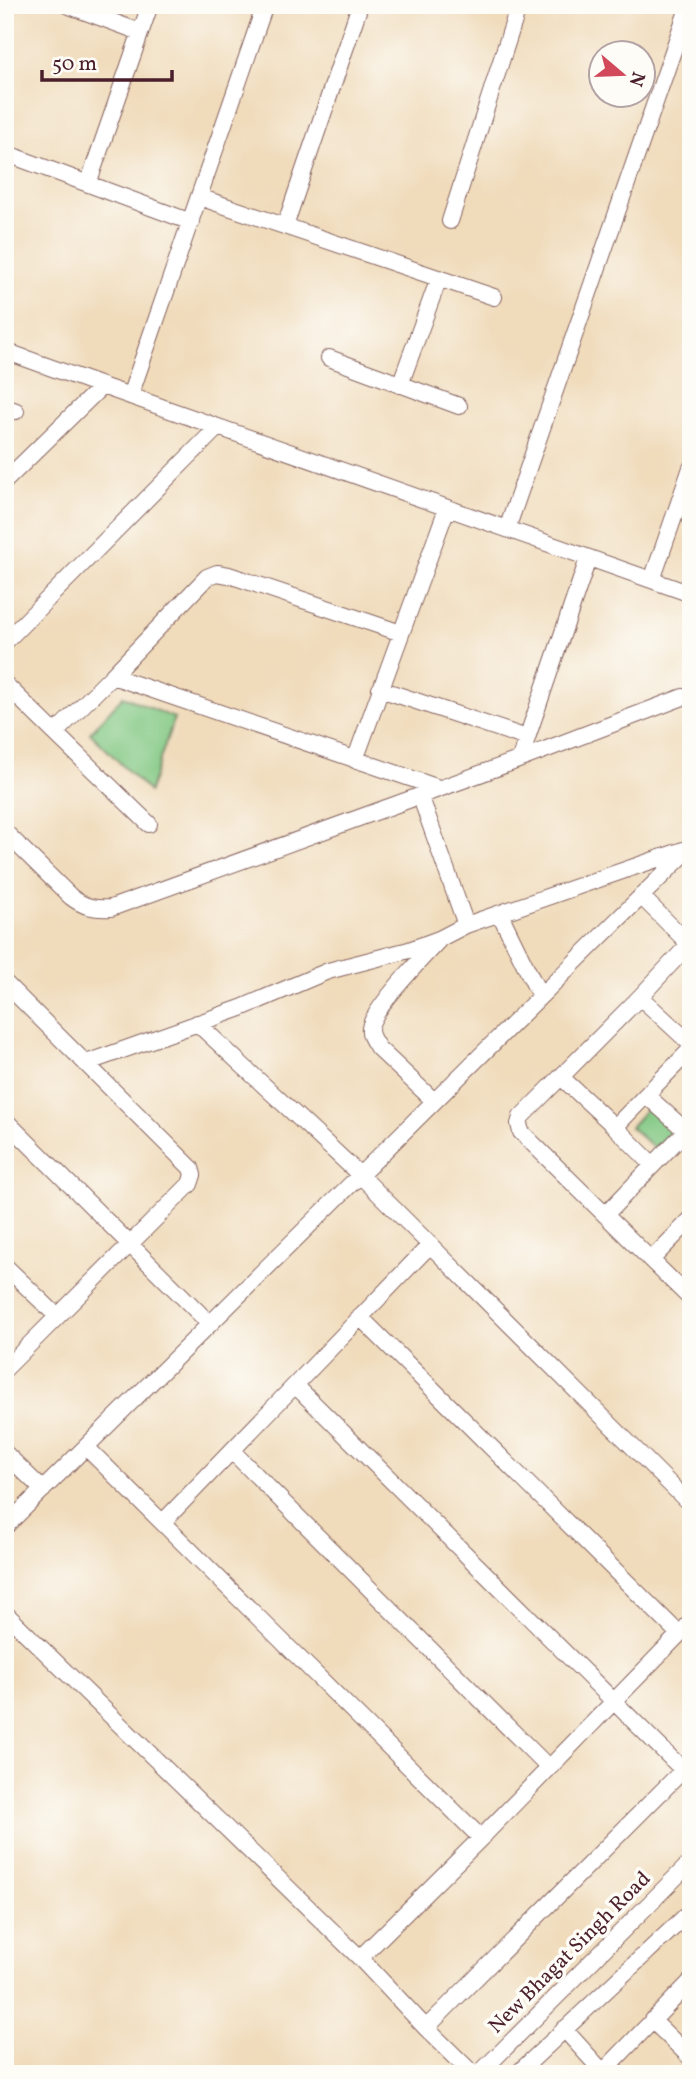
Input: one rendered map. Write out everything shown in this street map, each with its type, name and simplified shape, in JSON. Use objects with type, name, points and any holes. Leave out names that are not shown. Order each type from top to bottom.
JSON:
[{"type":"street","points":[[67,5],[140,32]]},
{"type":"street","points":[[88,184],[150,5]]},
{"type":"street","points":[[130,396],[265,5]]},
{"type":"street","points":[[285,226],[360,5]]},
{"type":"street","points":[[450,221],[519,5]]},
{"type":"street","points":[[508,529],[689,5]]},
{"type":"street","points":[[5,153],[191,222]]},
{"type":"street","points":[[200,197],[494,297]]},
{"type":"street","points":[[400,385],[439,278]]},
{"type":"street","points":[[5,351],[691,594]]},
{"type":"street","points":[[329,358],[459,406]]},
{"type":"street","points":[[5,481],[102,386]]},
{"type":"street","points":[[5,642],[217,428]]},
{"type":"street","points":[[652,580],[691,468]]},
{"type":"street","points":[[355,760],[447,508]]},
{"type":"street","points":[[521,759],[588,559]]},
{"type":"street","points":[[55,733],[207,577],[217,573],[401,633]]},
{"type":"street","points":[[112,676],[439,788]]},
{"type":"street","points":[[5,684],[149,824]]},
{"type":"street","points":[[380,689],[527,738]]},
{"type":"street","points":[[5,832],[83,906],[111,908],[521,759],[683,697]]},
{"type":"street","points":[[420,795],[466,925]]},
{"type":"street","points":[[5,1527],[690,847]]},
{"type":"street","points":[[86,1063],[241,1008],[328,971],[409,950],[466,925],[690,847]]},
{"type":"street","points":[[641,896],[690,944],[521,1117],[519,1124],[521,1132],[691,1298]]},
{"type":"street","points":[[500,914],[540,996]]},
{"type":"street","points":[[434,1101],[378,1048],[371,1037],[370,1028],[373,1018],[382,1006],[439,939]]},
{"type":"street","points":[[5,983],[191,1168],[193,1175],[190,1184],[5,1369]]},
{"type":"street","points":[[615,1126],[691,1046],[640,997]]},
{"type":"street","points":[[197,1023],[360,1175],[691,1505]]},
{"type":"street","points":[[561,1077],[653,1165]]},
{"type":"street","points":[[605,1215],[653,1165],[688,1134],[646,1095]]},
{"type":"street","points":[[5,1120],[210,1324]]},
{"type":"street","points":[[651,1260],[691,1219]]},
{"type":"street","points":[[163,1522],[430,1245]]},
{"type":"street","points":[[5,1266],[57,1316]]},
{"type":"street","points":[[360,1317],[685,1628],[360,1958]]},
{"type":"street","points":[[295,1385],[614,1701],[687,1766],[426,2028]]},
{"type":"street","points":[[86,1447],[481,1838]]},
{"type":"street","points":[[232,1451],[550,1768]]},
{"type":"street","points":[[5,1453],[43,1490]]},
{"type":"street","points":[[5,1612],[360,1958],[473,2074]]},
{"type":"street","name":"New Bhagat Singh Road","points":[[480,2074],[691,1862]]},
{"type":"street","points":[[523,2072],[564,2029],[691,1911]]},
{"type":"street","points":[[564,2029],[608,2071],[652,2020],[691,1981]]},
{"type":"street","points":[[652,2020],[691,2057]]},
{"type":"green space","points":[[123,696],[174,718],[149,792],[90,733]]},
{"type":"green space","points":[[647,1108],[672,1130],[655,1149],[630,1127]]}]
